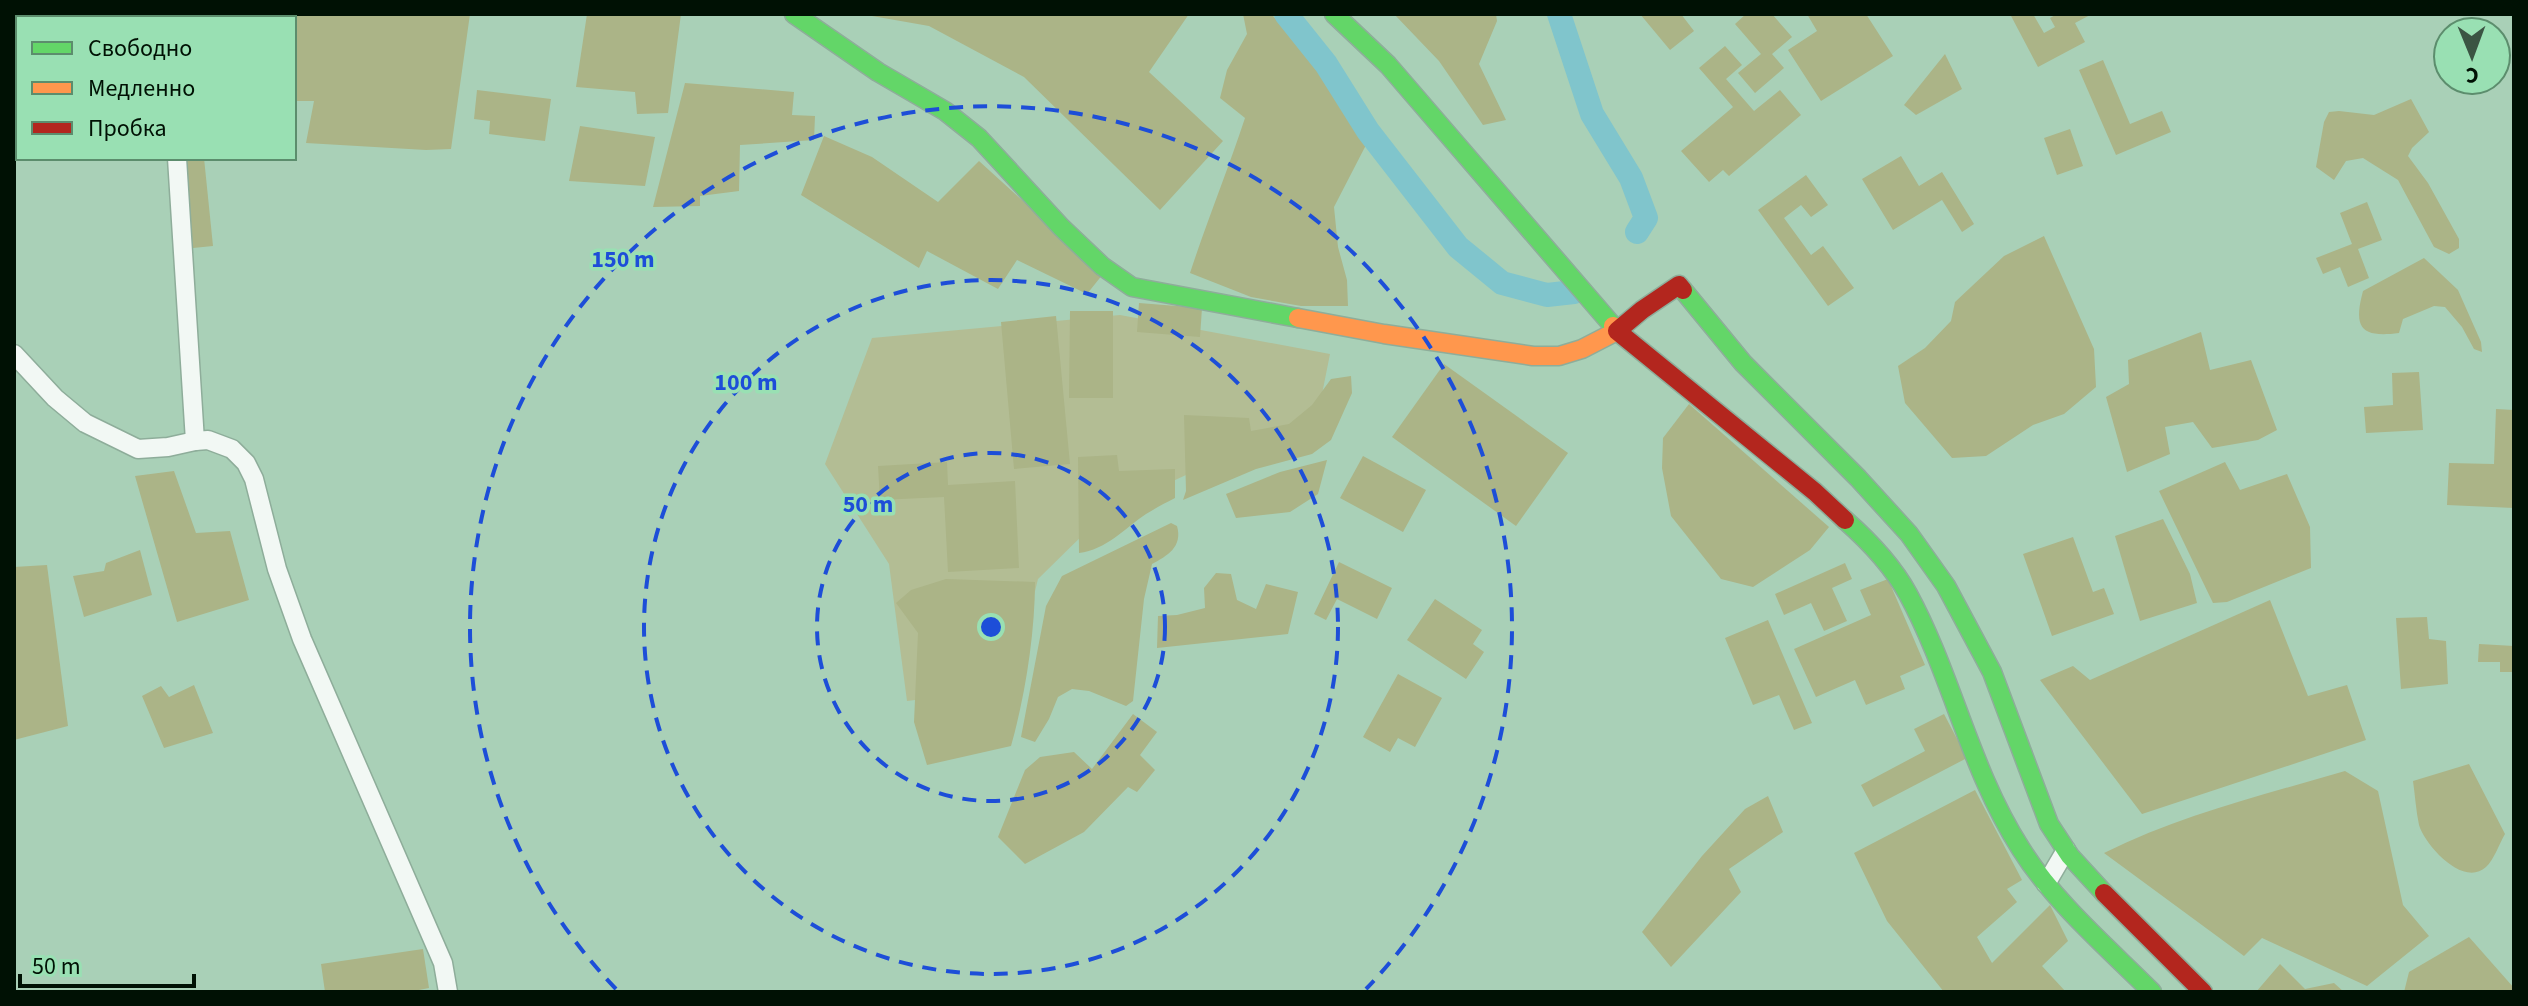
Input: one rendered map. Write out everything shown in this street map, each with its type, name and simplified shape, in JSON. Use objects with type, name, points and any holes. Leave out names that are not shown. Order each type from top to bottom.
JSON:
[{"type":"street","points":[[794,14],[878,72],[945,111],[979,138],[1061,227],[1102,266],[1132,287],[1384,334],[1533,356],[1559,356],[1582,349],[1617,331],[1679,285],[1743,363],[1858,478],[1909,534],[1946,586],[1992,672],[2049,824],[2056,867],[2152,992]]},
{"type":"street","points":[[1334,14],[1388,65],[1617,331],[1815,492],[1864,537],[1907,592],[1933,646],[1990,791],[2020,848],[2095,884],[2203,992]]},
{"type":"street","points":[[177,160],[195,441]]},
{"type":"street","points":[[14,354],[55,398],[85,423],[138,449],[208,440],[232,449],[246,463],[254,479],[277,569],[302,639],[443,963],[448,992]]},
{"type":"green space","points":[[470,14],[451,149],[306,143],[314,101],[296,101],[296,16],[154,16]]},
{"type":"green space","points":[[587,14],[681,14],[668,113],[637,114],[635,92],[576,87]]},
{"type":"green space","points":[[811,14],[1189,14],[1149,72],[1223,141],[1160,210],[1024,77],[929,26],[872,16]]},
{"type":"green space","points":[[1243,14],[1271,14],[1286,29],[1324,76],[1366,145],[1334,207],[1338,247],[1347,280],[1348,306],[1301,306],[1251,297],[1190,273],[1245,118],[1220,98],[1227,70],[1247,34]]},
{"type":"green space","points":[[1394,14],[1496,14],[1497,21],[1479,64],[1506,120],[1483,125],[1439,61]]},
{"type":"green space","points":[[1640,14],[1681,14],[1694,31],[1670,50]]},
{"type":"green space","points":[[1746,14],[1772,14],[1792,37],[1772,54],[1784,68],[1755,93],[1738,73],[1761,54],[1735,24]]},
{"type":"green space","points":[[1807,14],[1866,14],[1893,56],[1821,101],[1788,50],[1817,31]]},
{"type":"green space","points":[[2010,14],[2033,14],[2044,33],[2055,27],[2050,18],[2057,14],[2092,14],[2075,23],[2085,42],[2038,67]]},
{"type":"green space","points":[[1725,46],[1742,65],[1726,79],[1754,111],[1780,90],[1801,115],[1729,176],[1723,170],[1709,182],[1681,151],[1733,107],[1699,68]]},
{"type":"green space","points":[[1945,54],[1962,89],[1916,115],[1904,105]]},
{"type":"green space","points":[[2103,60],[2130,124],[2162,111],[2171,132],[2116,155],[2079,70]]},
{"type":"green space","points":[[685,83],[794,92],[792,115],[815,116],[814,140],[740,145],[739,191],[700,196],[700,206],[653,207]]},
{"type":"green space","points":[[477,90],[551,99],[545,141],[489,134],[490,121],[474,119]]},
{"type":"green space","points":[[2411,99],[2429,132],[2408,156],[2428,183],[2459,239],[2459,248],[2449,254],[2434,247],[2398,180],[2363,158],[2346,161],[2334,180],[2316,167],[2324,122],[2329,112],[2374,115]]},
{"type":"green space","points":[[580,126],[655,137],[645,186],[569,181]]},
{"type":"green space","points":[[2070,129],[2083,166],[2057,175],[2044,138]]},
{"type":"green space","points":[[824,136],[872,157],[938,202],[979,161],[1103,274],[1087,294],[1017,260],[998,289],[927,251],[919,268],[801,195]]},
{"type":"green space","points":[[1901,156],[1919,186],[1942,172],[1974,224],[1962,232],[1942,200],[1893,230],[1862,179]]},
{"type":"green space","points":[[181,160],[204,160],[213,246],[193,248]]},
{"type":"green space","points":[[1806,175],[1828,205],[1811,217],[1801,205],[1784,218],[1811,255],[1823,246],[1854,288],[1828,306],[1758,210]]},
{"type":"green space","points":[[2367,202],[2382,240],[2358,249],[2369,278],[2348,287],[2340,267],[2323,274],[2316,258],[2352,244],[2340,213]]},
{"type":"green space","points":[[2044,236],[2094,349],[2096,387],[2064,414],[2033,425],[1986,456],[1952,458],[1905,403],[1898,366],[1925,348],[1951,321],[1955,302],[2004,256]]},
{"type":"green space","points":[[2424,258],[2458,290],[2481,342],[2482,352],[2474,349],[2462,327],[2445,307],[2434,306],[2403,319],[2399,333],[2376,334],[2363,328],[2359,314],[2363,291]]},
{"type":"green space","points":[[1139,303],[1202,308],[1200,337],[1137,332]]},
{"type":"green space","points":[[1070,311],[1113,311],[1113,398],[1069,398]]},
{"type":"green space","points":[[1120,315],[1330,354],[1318,414],[1160,487],[1094,524],[1038,579],[1011,688],[907,701],[889,564],[825,464],[872,338]]},
{"type":"green space","points":[[1056,316],[1070,464],[1014,469],[1001,322]]},
{"type":"green space","points":[[2201,332],[2210,370],[2251,360],[2277,430],[2258,440],[2212,448],[2193,422],[2165,427],[2170,454],[2127,472],[2106,397],[2129,384],[2128,360]]},
{"type":"green space","points":[[1444,364],[1568,453],[1516,526],[1392,437]]},
{"type":"green space","points":[[2419,372],[2423,430],[2366,433],[2364,407],[2393,405],[2392,373]]},
{"type":"green space","points":[[1351,376],[1352,393],[1331,440],[1312,454],[1256,469],[1183,500],[1186,491],[1184,415],[1249,418],[1251,431],[1289,424],[1312,405],[1331,379]]},
{"type":"green space","points":[[1689,404],[1829,527],[1810,550],[1753,587],[1721,579],[1671,516],[1662,468],[1663,438]]},
{"type":"green space","points":[[2496,409],[2514,410],[2514,508],[2447,505],[2449,463],[2494,464]]},
{"type":"green space","points":[[1117,455],[1119,471],[1175,469],[1175,498],[1146,514],[1107,543],[1079,553],[1078,457]]},
{"type":"green space","points":[[1363,456],[1426,490],[1403,532],[1340,498]]},
{"type":"green space","points":[[1327,460],[1318,494],[1290,512],[1236,518],[1226,494],[1280,472]]},
{"type":"green space","points":[[947,462],[948,485],[1015,481],[1019,568],[948,572],[944,497],[880,500],[878,466]]},
{"type":"green space","points":[[2225,462],[2240,490],[2287,474],[2310,527],[2311,568],[2227,602],[2213,603],[2159,491]]},
{"type":"green space","points":[[174,471],[196,533],[230,531],[249,600],[177,622],[135,476]]},
{"type":"green space","points":[[2163,519],[2190,574],[2197,603],[2140,621],[2115,536]]},
{"type":"green space","points":[[1171,523],[1177,526],[1178,540],[1168,554],[1152,564],[1144,599],[1133,701],[1126,706],[1089,691],[1072,689],[1058,697],[1035,742],[1021,737],[1046,606],[1062,576]]},
{"type":"green space","points":[[2073,537],[2093,592],[2104,588],[2114,614],[2052,636],[2023,554]]},
{"type":"green space","points":[[140,550],[152,595],[84,617],[73,576],[104,571],[106,563]]},
{"type":"green space","points":[[1339,562],[1392,588],[1377,619],[1337,599],[1326,620],[1314,614]]},
{"type":"green space","points":[[1845,563],[1852,579],[1832,588],[1847,621],[1824,631],[1811,603],[1784,615],[1775,594]]},
{"type":"green space","points":[[47,565],[68,726],[14,740],[14,567]]},
{"type":"green space","points":[[1216,573],[1231,574],[1237,600],[1256,609],[1266,584],[1298,592],[1288,634],[1157,648],[1158,616],[1205,608],[1204,588]]},
{"type":"green space","points":[[946,579],[1035,582],[1031,643],[1011,746],[927,765],[914,722],[918,633],[896,603],[911,590]]},
{"type":"green space","points":[[1888,579],[1925,665],[1900,676],[1905,689],[1866,705],[1855,680],[1816,697],[1794,649],[1871,615],[1860,590]]},
{"type":"green space","points":[[1435,599],[1482,630],[1473,644],[1484,652],[1466,679],[1407,640]]},
{"type":"green space","points":[[2270,600],[2308,696],[2347,685],[2366,740],[2142,814],[2040,680],[2073,666],[2090,680]]},
{"type":"green space","points":[[2427,617],[2429,639],[2446,641],[2448,684],[2401,689],[2396,618]]},
{"type":"green space","points":[[1768,620],[1812,723],[1794,730],[1779,695],[1753,705],[1725,638]]},
{"type":"green space","points":[[2479,644],[2514,646],[2514,672],[2500,672],[2500,662],[2478,662]]},
{"type":"green space","points":[[1398,674],[1442,698],[1415,747],[1398,738],[1390,752],[1363,737]]},
{"type":"green space","points":[[194,685],[213,733],[164,748],[142,696],[161,686],[169,697]]},
{"type":"green space","points":[[1133,714],[1157,732],[1140,755],[1155,770],[1137,792],[1128,787],[1084,832],[1025,864],[998,837],[1025,770],[1040,757],[1074,752],[1092,769]]},
{"type":"green space","points":[[1944,714],[1967,758],[1873,807],[1861,785],[1925,751],[1914,729]]},
{"type":"green space","points":[[2469,764],[2505,834],[2489,864],[2477,872],[2456,868],[2429,843],[2419,825],[2413,781]]},
{"type":"green space","points":[[2345,771],[2378,791],[2403,905],[2429,936],[2367,986],[2262,938],[2244,956],[2104,853],[2192,817]]},
{"type":"green space","points":[[1975,790],[2022,880],[2007,889],[2017,902],[1977,937],[1992,963],[2050,905],[2068,941],[2042,966],[2066,992],[1944,992],[1887,921],[1854,853]]},
{"type":"green space","points":[[1768,796],[1783,832],[1729,869],[1741,892],[1671,967],[1642,932],[1702,856],[1745,809]]},
{"type":"green space","points":[[2469,937],[2514,988],[2514,992],[2404,992],[2409,972]]},
{"type":"green space","points":[[423,949],[429,988],[409,992],[325,992],[321,964]]},
{"type":"green space","points":[[2280,964],[2305,989],[2334,983],[2344,992],[2256,992]]},
{"type":"waterway","points":[[1286,14],[1326,64],[1368,131],[1458,247],[1502,283],[1547,295],[1574,292]]},
{"type":"waterway","points":[[1559,14],[1592,114],[1631,178],[1646,218],[1637,232]]},
{"type":"traffic: fast","points":[[794,14],[878,72],[945,111],[979,138],[1061,227],[1102,266],[1132,287],[1298,318]]},
{"type":"traffic: fast","points":[[1334,14],[1388,65],[1613,326]]},
{"type":"traffic: fast","points":[[1683,290],[1743,363],[1858,478],[1909,534],[1946,586],[1992,672],[2049,824],[2070,856],[2104,893]]},
{"type":"traffic: fast","points":[[1845,520],[1880,554],[1908,594],[1937,657],[1988,787],[2021,849],[2049,888],[2152,992]]},
{"type":"traffic: slow","points":[[1298,318],[1533,356],[1559,356],[1582,349],[1617,331],[1613,326]]},
{"type":"traffic: jam","points":[[1683,290],[1679,285],[1617,331],[1815,492],[1845,520]]},
{"type":"traffic: jam","points":[[2104,893],[2203,992]]}]
